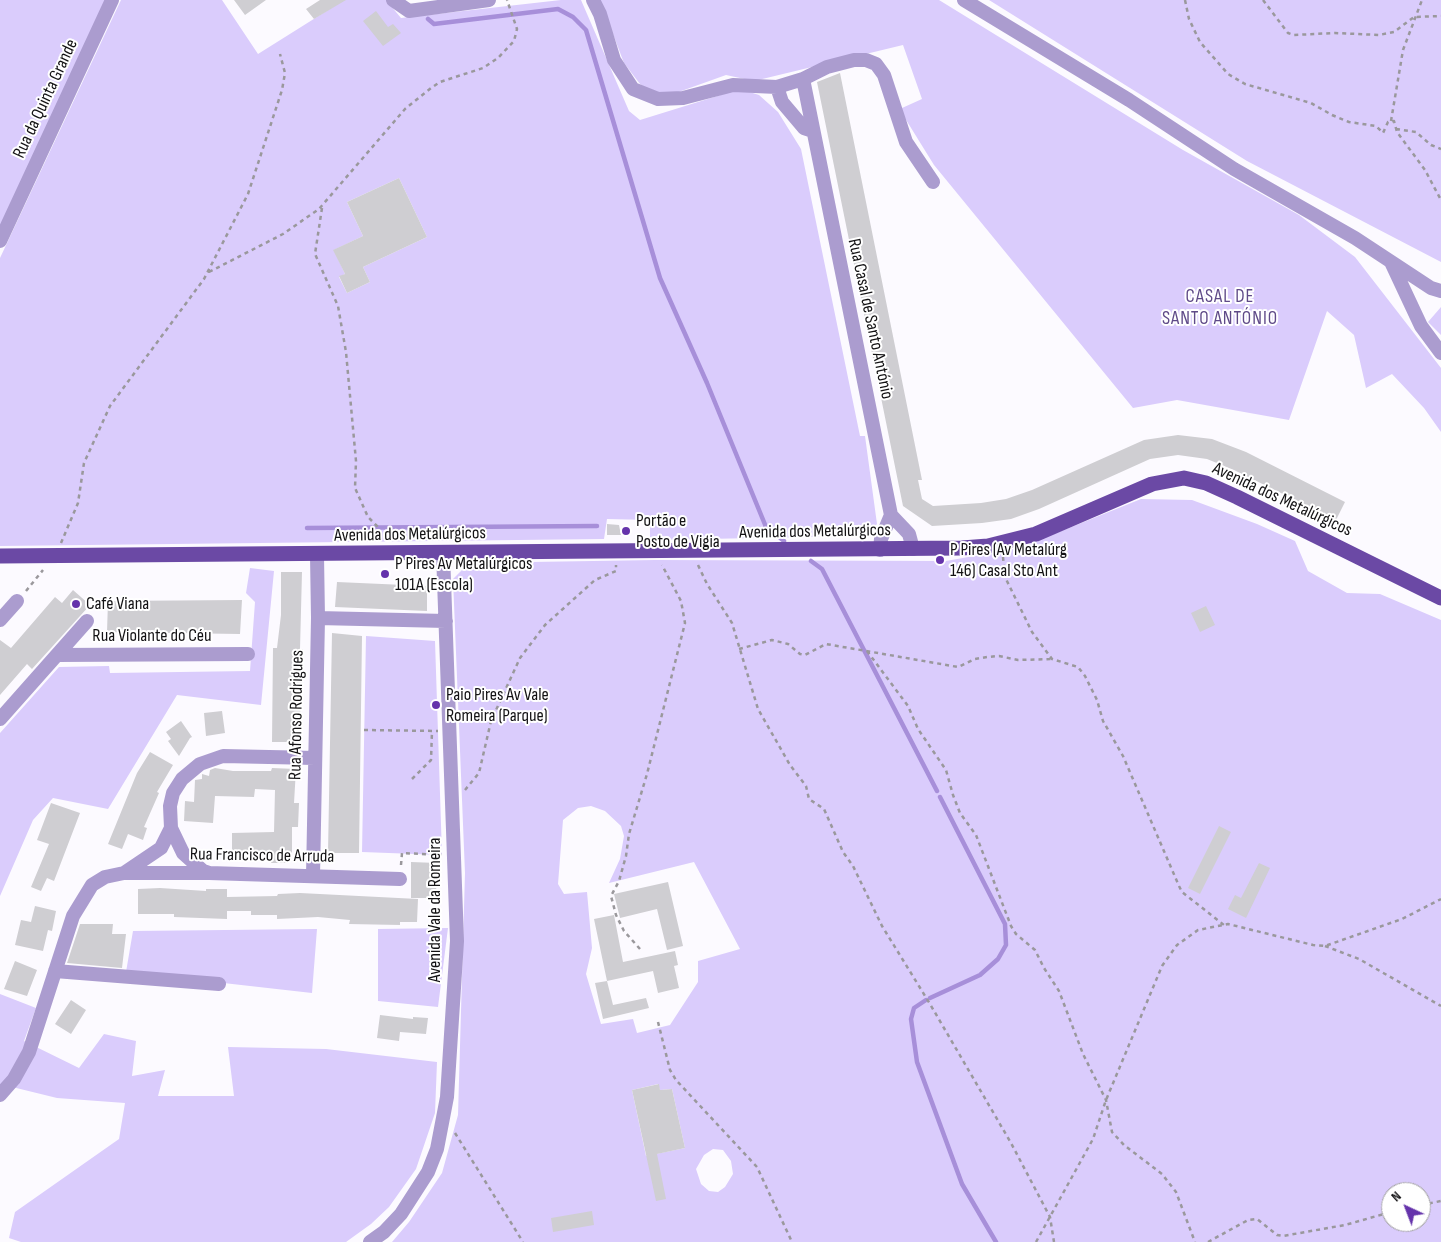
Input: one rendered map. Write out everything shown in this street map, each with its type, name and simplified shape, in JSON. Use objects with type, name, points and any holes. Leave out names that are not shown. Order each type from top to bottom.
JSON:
[{"type":"main road","name":"Avenida dos Metalúrgicos","points":[[0,556],[692,552],[962,548],[1002,543],[1058,526],[1152,484],[1184,478],[1206,484],[1237,497],[1441,598]]},
{"type":"street","name":"Rua da Quinta Grande","points":[[0,242],[112,0]]},
{"type":"street","points":[[393,0],[409,11],[489,0]]},
{"type":"street","points":[[593,0],[600,14],[614,60],[633,89],[658,99],[683,98],[733,85],[777,86],[803,79],[827,67],[854,60],[866,60],[876,64],[884,75],[906,142],[933,182]]},
{"type":"street","points":[[964,0],[1129,100],[1234,169],[1391,262],[1431,288],[1441,291]]},
{"type":"street","name":"Rua Casal de Santo António","points":[[803,79],[891,515]]},
{"type":"street","points":[[777,86],[782,102],[804,128],[813,131]]},
{"type":"street","points":[[1391,262],[1425,334],[1441,353]]},
{"type":"street","points":[[880,550],[891,515],[909,534],[913,549]]},
{"type":"street","name":"Avenida Vale da Romeira","points":[[370,1242],[384,1232],[401,1214],[428,1172],[437,1149],[444,1116],[457,941],[443,553]]},
{"type":"street","name":"Rua Afonso Rodrigues","points":[[313,876],[318,618],[317,555]]},
{"type":"street","points":[[0,620],[17,601]]},
{"type":"street","points":[[318,618],[446,621]]},
{"type":"street","name":"Rua Violante do Céu","points":[[0,719],[88,621]]},
{"type":"street","name":"Rua Violante do Céu","points":[[57,655],[248,654]]},
{"type":"street","points":[[209,873],[203,871],[183,852],[171,828],[170,806],[173,793],[182,779],[200,764],[223,756],[315,758]]},
{"type":"street","points":[[0,1095],[14,1079],[29,1052],[70,925],[81,899],[92,885],[98,881],[105,877],[124,873],[161,848],[171,828]]},
{"type":"street","name":"Rua Francisco de Arruda","points":[[124,873],[209,873],[400,879]]},
{"type":"street","points":[[55,971],[219,984]]},
{"type":"path","points":[[208,272],[283,234],[322,206],[405,109],[431,88],[440,82],[483,68],[498,58],[514,41],[517,29],[507,0]]},
{"type":"path","points":[[1185,0],[1190,19],[1200,42],[1218,64],[1245,84],[1311,103],[1349,122],[1376,126],[1383,133],[1388,122],[1391,122],[1403,50],[1422,0]]},
{"type":"path","points":[[1263,0],[1284,29],[1294,36],[1335,33],[1379,35],[1394,32],[1414,17],[1441,16]]},
{"type":"path","points":[[17,601],[56,556],[78,503],[84,463],[110,406],[208,272],[248,194],[282,90],[285,73],[280,54]]},
{"type":"path","points":[[1391,122],[1394,121],[1396,129],[1425,170],[1441,200]]},
{"type":"path","points":[[1396,129],[1416,132],[1430,144],[1441,149]]},
{"type":"path","points":[[322,206],[315,254],[338,306],[346,352],[356,461],[355,488],[368,517],[378,527],[376,545]]},
{"type":"path","points":[[1002,543],[1005,577],[1032,632],[1052,659]]},
{"type":"path","points":[[452,793],[462,793],[479,773],[491,721],[520,658],[545,625],[595,580],[616,571],[616,552]]},
{"type":"path","points":[[640,949],[624,931],[616,915],[611,896],[626,856],[629,834],[647,774],[685,623],[681,602],[656,552]]},
{"type":"path","points":[[692,552],[707,584],[732,623],[758,709],[790,765],[806,786],[810,799],[824,809],[843,852],[853,866],[882,926],[1011,1142],[1050,1217],[1054,1242]]},
{"type":"path","points":[[739,649],[772,640],[788,644],[800,654],[805,655],[826,644],[958,668],[975,659],[999,656],[1018,660],[1052,659],[1078,667],[1085,676],[1097,700],[1103,721],[1123,756],[1182,892],[1224,925]]},
{"type":"path","points":[[867,651],[908,706],[918,729],[946,770],[960,813],[976,836],[1011,926],[1016,934],[1035,950],[1059,991],[1083,1054],[1106,1100],[1112,1132],[1124,1145],[1162,1174],[1176,1192],[1195,1242]]},
{"type":"path","points":[[364,730],[450,731]]},
{"type":"path","points":[[412,779],[431,760],[432,731]]},
{"type":"path","points":[[400,879],[402,854],[454,856]]},
{"type":"path","points":[[1325,946],[1402,919],[1441,899]]},
{"type":"path","points":[[1036,1242],[1093,1139],[1106,1100],[1169,954],[1198,930],[1224,925],[1237,926],[1312,945],[1325,946],[1359,959],[1441,1006]]},
{"type":"path","points":[[658,1022],[670,1070],[676,1080],[757,1167],[792,1242]]},
{"type":"path","points":[[444,1116],[523,1242]]},
{"type":"path","points":[[1208,1242],[1248,1220],[1257,1219],[1277,1235],[1283,1236],[1345,1225],[1381,1215]]},
{"type":"shaded area","points":[[0,0],[105,0],[0,235]]},
{"type":"shaded area","points":[[121,0],[222,0],[258,54],[344,0],[386,0],[401,18],[561,0],[581,0],[629,111],[640,120],[740,89],[759,95],[778,112],[801,149],[860,436],[865,436],[877,524],[866,536],[650,540],[650,520],[607,519],[604,539],[0,546],[0,258]],"holes":[[[399,178],[427,237],[363,267],[370,282],[347,293],[339,277],[345,274],[334,250],[363,236],[347,202]]]},
{"type":"shaded area","points":[[600,0],[939,0],[1183,150],[1299,215],[1355,257],[1441,368],[1441,432],[1424,408],[1392,374],[1366,388],[1354,335],[1327,311],[1289,420],[1177,400],[1133,408],[934,165],[903,115],[902,108],[922,99],[903,45],[754,81],[726,75],[673,94],[650,91],[640,84],[624,63]]},
{"type":"shaded area","points":[[989,0],[1441,0],[1441,262],[1247,161]]},
{"type":"shaded area","points":[[1441,307],[1441,335],[1428,322]]},
{"type":"shaded area","points":[[1141,499],[1192,500],[1257,524],[1295,541],[1308,571],[1347,593],[1380,594],[1441,620],[1441,1242],[392,1242],[409,1222],[442,1173],[458,1115],[465,873],[453,579],[469,563],[655,560],[946,561],[1019,548]],"holes":[[[591,806],[605,811],[621,826],[624,836],[620,859],[609,883],[694,862],[740,949],[698,961],[698,982],[670,1025],[637,1033],[633,1019],[601,1024],[586,974],[592,948],[587,892],[564,894],[558,884],[563,820],[578,808]],[[658,1084],[660,1090],[672,1089],[685,1148],[646,1156],[632,1090]],[[713,1149],[723,1150],[731,1161],[733,1174],[725,1187],[718,1192],[709,1191],[701,1184],[696,1169],[704,1155]]]},
{"type":"shaded area","points":[[250,568],[274,571],[261,705],[177,695],[108,809],[53,798],[33,820],[0,896],[0,733],[59,667],[109,666],[110,673],[250,671],[255,602],[246,593]]},
{"type":"shaded area","points":[[366,636],[435,641],[442,855],[362,852]]},
{"type":"shaded area","points":[[448,928],[438,1007],[378,1001],[378,929]]},
{"type":"shaded area","points":[[317,929],[312,993],[126,972],[133,931]]},
{"type":"shaded area","points":[[0,994],[36,1008],[24,1041],[79,1068],[104,1034],[136,1041],[132,1076],[165,1070],[158,1096],[234,1096],[228,1047],[326,1049],[437,1062],[435,1113],[416,1169],[389,1207],[371,1224],[346,1242],[21,1242],[9,1238],[15,1212],[119,1139],[125,1103],[57,1098],[0,1084]]},
{"type":"building","points":[[234,0],[266,0],[245,15]]},
{"type":"building","points":[[320,0],[346,0],[314,19],[306,9]]},
{"type":"building","points":[[376,11],[388,27],[393,24],[401,33],[383,46],[363,21]]},
{"type":"building","points":[[840,73],[922,480],[918,480],[922,499],[933,506],[981,503],[1006,499],[1032,490],[1144,440],[1178,435],[1212,439],[1246,452],[1345,502],[1336,520],[1234,470],[1207,459],[1178,455],[1150,459],[1039,509],[1011,519],[932,526],[903,506],[817,82]]},
{"type":"building","points":[[399,178],[427,237],[363,267],[370,282],[347,293],[339,276],[345,274],[333,250],[363,236],[347,202]]},
{"type":"building","points":[[607,524],[619,525],[621,535],[607,535]]},
{"type":"building","points":[[281,572],[302,572],[300,649],[303,649],[299,742],[272,742],[273,648],[277,648],[281,615]]},
{"type":"building","points":[[337,582],[427,586],[427,611],[335,607]]},
{"type":"building","points":[[73,590],[90,605],[32,669],[27,664],[0,695],[0,640],[11,648],[55,597],[62,603]]},
{"type":"building","points":[[242,600],[240,634],[107,632],[108,601]]},
{"type":"building","points":[[1206,606],[1215,625],[1200,632],[1191,613]]},
{"type":"building","points":[[332,633],[362,636],[359,853],[328,853]]},
{"type":"building","points":[[222,711],[225,733],[206,736],[204,713]]},
{"type":"building","points":[[181,721],[192,737],[179,756],[168,741],[171,739],[166,732]]},
{"type":"building","points":[[150,752],[173,765],[157,792],[159,793],[144,827],[147,828],[143,840],[128,834],[122,849],[108,844],[137,773]]},
{"type":"building","points":[[215,768],[233,771],[271,771],[272,768],[296,769],[294,803],[299,803],[298,827],[292,827],[292,860],[288,860],[288,863],[271,863],[271,855],[232,856],[232,833],[274,832],[275,790],[255,789],[254,797],[215,796],[213,823],[184,821],[185,801],[194,802],[195,780],[202,779],[202,774],[209,776],[210,770]]},
{"type":"building","points":[[51,803],[80,813],[54,881],[47,878],[41,891],[31,887],[49,844],[37,840]]},
{"type":"building","points":[[1219,826],[1231,832],[1200,894],[1188,888]]},
{"type":"building","points":[[411,862],[437,863],[436,898],[411,898]]},
{"type":"building","points":[[1259,863],[1270,868],[1246,918],[1228,909],[1235,895],[1241,898]]},
{"type":"building","points":[[668,882],[683,946],[667,950],[657,909],[620,918],[614,894]]},
{"type":"building","points":[[160,888],[206,891],[206,889],[227,889],[227,897],[277,896],[278,894],[300,893],[418,899],[417,922],[400,922],[400,925],[349,924],[350,920],[318,917],[277,919],[277,915],[251,915],[251,911],[227,911],[227,919],[174,917],[174,914],[138,914],[138,889]]},
{"type":"building","points":[[35,906],[56,911],[52,931],[48,930],[43,951],[15,945],[21,920],[31,922]]},
{"type":"building","points":[[614,915],[623,962],[675,951],[678,965],[674,966],[679,988],[658,993],[653,971],[607,981],[594,919]]},
{"type":"building","points":[[80,924],[113,924],[112,934],[126,934],[122,968],[67,963]]},
{"type":"building","points":[[15,961],[37,970],[27,996],[4,989]]},
{"type":"building","points":[[607,981],[613,1005],[646,998],[649,1008],[603,1019],[595,983]]},
{"type":"building","points":[[71,1000],[86,1010],[71,1034],[55,1024]]},
{"type":"building","points":[[380,1015],[413,1019],[413,1017],[428,1018],[426,1034],[400,1032],[399,1041],[377,1038]]},
{"type":"building","points":[[659,1084],[660,1090],[672,1089],[685,1148],[657,1154],[666,1199],[656,1201],[632,1090]]},
{"type":"building","points":[[592,1211],[594,1225],[553,1232],[551,1218]]},
{"type":"waterway","points":[[428,19],[434,24],[558,9],[573,17],[586,30],[660,278],[707,383],[766,527],[784,541]]},
{"type":"waterway","points":[[307,528],[597,526]]},
{"type":"waterway","points":[[811,561],[822,569],[937,791]]},
{"type":"waterway","points":[[930,998],[980,975],[998,959],[1006,945],[1005,924],[940,797]]},
{"type":"waterway","points":[[926,1000],[914,1008],[911,1019],[917,1062],[962,1184],[996,1242]]},
{"type":"place","name":"Portão e Posto de Vigia","points":[[626,531]]},
{"type":"place","name":"P Pires (Av Metalúrg 146) Casal Sto Ant","points":[[940,560]]},
{"type":"place","name":"P Pires Av Metalúrgicos 101A (Escola)","points":[[385,574]]},
{"type":"place","name":"Café Viana","points":[[76,604]]},
{"type":"place","name":"Paio Pires Av Vale Romeira (Parque)","points":[[436,705]]},
{"type":"district","name":"CASAL DE SANTO ANTÓNIO","points":[[1220,308]]}]
